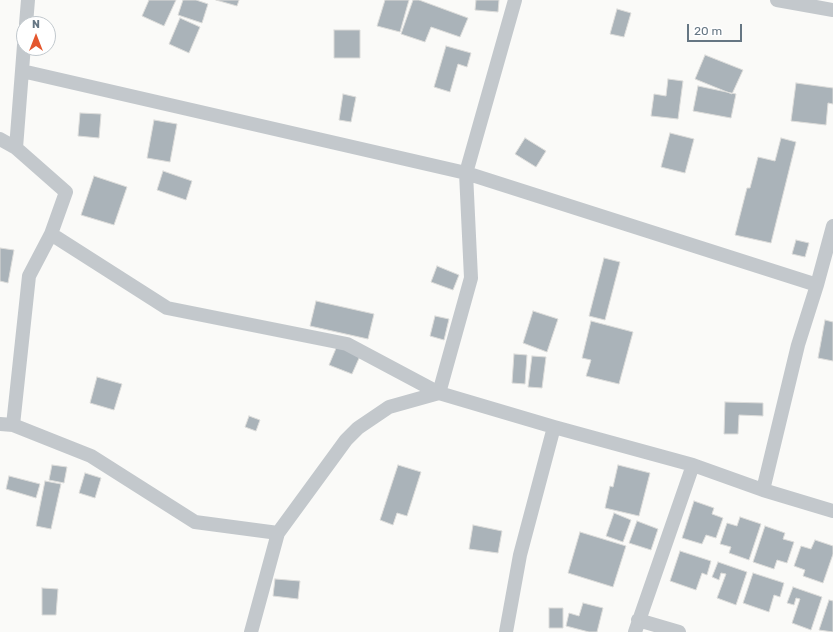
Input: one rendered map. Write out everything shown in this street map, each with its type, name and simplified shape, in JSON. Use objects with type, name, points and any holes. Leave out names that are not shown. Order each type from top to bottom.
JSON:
[{"type":"street","points":[[27,16],[28,0]]},
{"type":"street","points":[[439,393],[471,278],[466,173],[515,0]]},
{"type":"street","points":[[777,0],[833,10]]},
{"type":"street","points":[[16,148],[23,56]]},
{"type":"street","points":[[22,71],[466,173],[818,285]]},
{"type":"street","points":[[0,139],[16,148],[66,192],[51,234],[29,276],[7,425],[91,456],[195,522],[278,533]]},
{"type":"street","points":[[763,490],[798,345],[818,285],[833,226]]},
{"type":"street","points":[[51,234],[167,308],[347,344],[439,393],[554,427],[693,465],[763,490],[833,511]]},
{"type":"street","points":[[251,632],[278,533],[346,440],[358,428],[389,407],[439,393]]},
{"type":"street","points":[[506,632],[520,555],[554,427]]},
{"type":"street","points":[[679,632],[636,626],[693,465]]},
{"type":"building","points":[[149,0],[176,0],[164,26],[142,16]]},
{"type":"building","points":[[183,0],[196,0],[208,4],[202,23],[178,15]]},
{"type":"building","points":[[216,0],[239,0],[237,6]]},
{"type":"building","points":[[385,0],[409,0],[400,32],[377,26]]},
{"type":"building","points":[[413,0],[419,0],[468,18],[460,37],[431,27],[425,42],[401,34]]},
{"type":"building","points":[[476,0],[499,0],[498,12],[475,10]]},
{"type":"building","points":[[617,9],[631,13],[624,37],[610,34]]},
{"type":"building","points":[[180,18],[200,27],[189,53],[169,44]]},
{"type":"building","points":[[334,30],[360,30],[360,58],[334,58]]},
{"type":"building","points":[[446,46],[471,53],[467,67],[458,64],[450,92],[434,87]]},
{"type":"building","points":[[705,55],[743,70],[732,94],[695,79]]},
{"type":"building","points":[[668,79],[683,81],[678,119],[651,116],[654,94],[666,96]]},
{"type":"building","points":[[796,83],[833,88],[833,104],[828,103],[826,125],[791,121]]},
{"type":"building","points":[[698,86],[736,94],[731,118],[693,111]]},
{"type":"building","points":[[343,94],[356,97],[351,122],[339,120]]},
{"type":"building","points":[[80,113],[101,114],[99,138],[78,136]]},
{"type":"building","points":[[154,120],[177,124],[170,162],[147,158]]},
{"type":"building","points":[[670,133],[694,139],[685,173],[661,167]]},
{"type":"building","points":[[525,138],[546,151],[536,167],[515,154]]},
{"type":"building","points":[[781,138],[796,142],[771,243],[735,235],[747,188],[750,188],[758,157],[775,161]]},
{"type":"building","points":[[163,171],[192,181],[186,200],[157,190]]},
{"type":"building","points":[[94,176],[127,187],[114,225],[81,215]]},
{"type":"building","points":[[796,240],[809,243],[805,257],[792,254]]},
{"type":"building","points":[[0,248],[14,250],[8,283],[0,281]]},
{"type":"building","points":[[604,258],[620,262],[605,320],[589,316]]},
{"type":"building","points":[[437,266],[459,275],[453,290],[431,282]]},
{"type":"building","points":[[316,301],[374,314],[368,339],[310,326]]},
{"type":"building","points":[[533,311],[558,319],[547,352],[523,343]]},
{"type":"building","points":[[435,316],[449,319],[444,340],[430,336]]},
{"type":"building","points":[[825,320],[833,322],[833,361],[818,358]]},
{"type":"building","points":[[591,321],[633,332],[619,384],[586,376],[591,360],[582,358]]},
{"type":"building","points":[[337,346],[360,356],[352,374],[329,365]]},
{"type":"building","points":[[514,354],[527,355],[525,384],[512,383]]},
{"type":"building","points":[[532,356],[546,357],[542,388],[528,387]]},
{"type":"building","points":[[97,377],[122,384],[114,410],[90,403]]},
{"type":"building","points":[[725,402],[763,403],[763,416],[739,415],[738,434],[724,434]]},
{"type":"building","points":[[249,416],[260,420],[256,431],[245,427]]},
{"type":"building","points":[[52,465],[67,467],[64,483],[49,480]]},
{"type":"building","points":[[398,465],[421,472],[407,516],[397,513],[393,525],[380,520]]},
{"type":"building","points":[[618,465],[650,473],[639,516],[605,508],[610,486],[613,487]]},
{"type":"building","points":[[85,473],[101,478],[95,498],[79,493]]},
{"type":"building","points":[[9,476],[40,484],[36,498],[6,489]]},
{"type":"building","points":[[45,481],[61,484],[51,529],[36,526]]},
{"type":"building","points":[[694,501],[714,508],[712,514],[723,518],[716,538],[706,535],[702,544],[682,538]]},
{"type":"building","points":[[614,513],[631,520],[623,542],[606,536]]},
{"type":"building","points":[[740,517],[761,524],[749,560],[729,553],[731,547],[720,544],[727,523],[737,526]]},
{"type":"building","points":[[637,521],[658,529],[651,550],[629,543]]},
{"type":"building","points":[[473,525],[502,531],[498,553],[469,549]]},
{"type":"building","points":[[765,526],[785,533],[783,539],[794,542],[787,563],[777,560],[774,569],[753,562]]},
{"type":"building","points":[[580,532],[626,546],[613,587],[568,573]]},
{"type":"building","points":[[815,540],[833,546],[833,554],[823,583],[803,576],[805,570],[794,566],[801,546],[811,549]]},
{"type":"building","points":[[680,551],[711,561],[707,575],[702,573],[696,590],[670,581]]},
{"type":"building","points":[[718,562],[747,572],[736,605],[717,598],[726,574],[721,573],[719,580],[712,577]]},
{"type":"building","points":[[753,573],[784,583],[780,597],[774,595],[769,612],[743,603]]},
{"type":"building","points":[[275,579],[300,581],[298,599],[273,596]]},
{"type":"building","points":[[793,587],[822,597],[811,630],[792,623],[800,599],[796,598],[794,605],[787,603]]},
{"type":"building","points":[[42,588],[58,589],[56,615],[42,615]]},
{"type":"building","points":[[829,600],[833,601],[833,632],[819,630]]},
{"type":"building","points":[[583,603],[603,608],[597,632],[589,632],[566,626],[569,613],[579,616]]},
{"type":"building","points":[[549,608],[563,608],[563,628],[549,628]]}]
